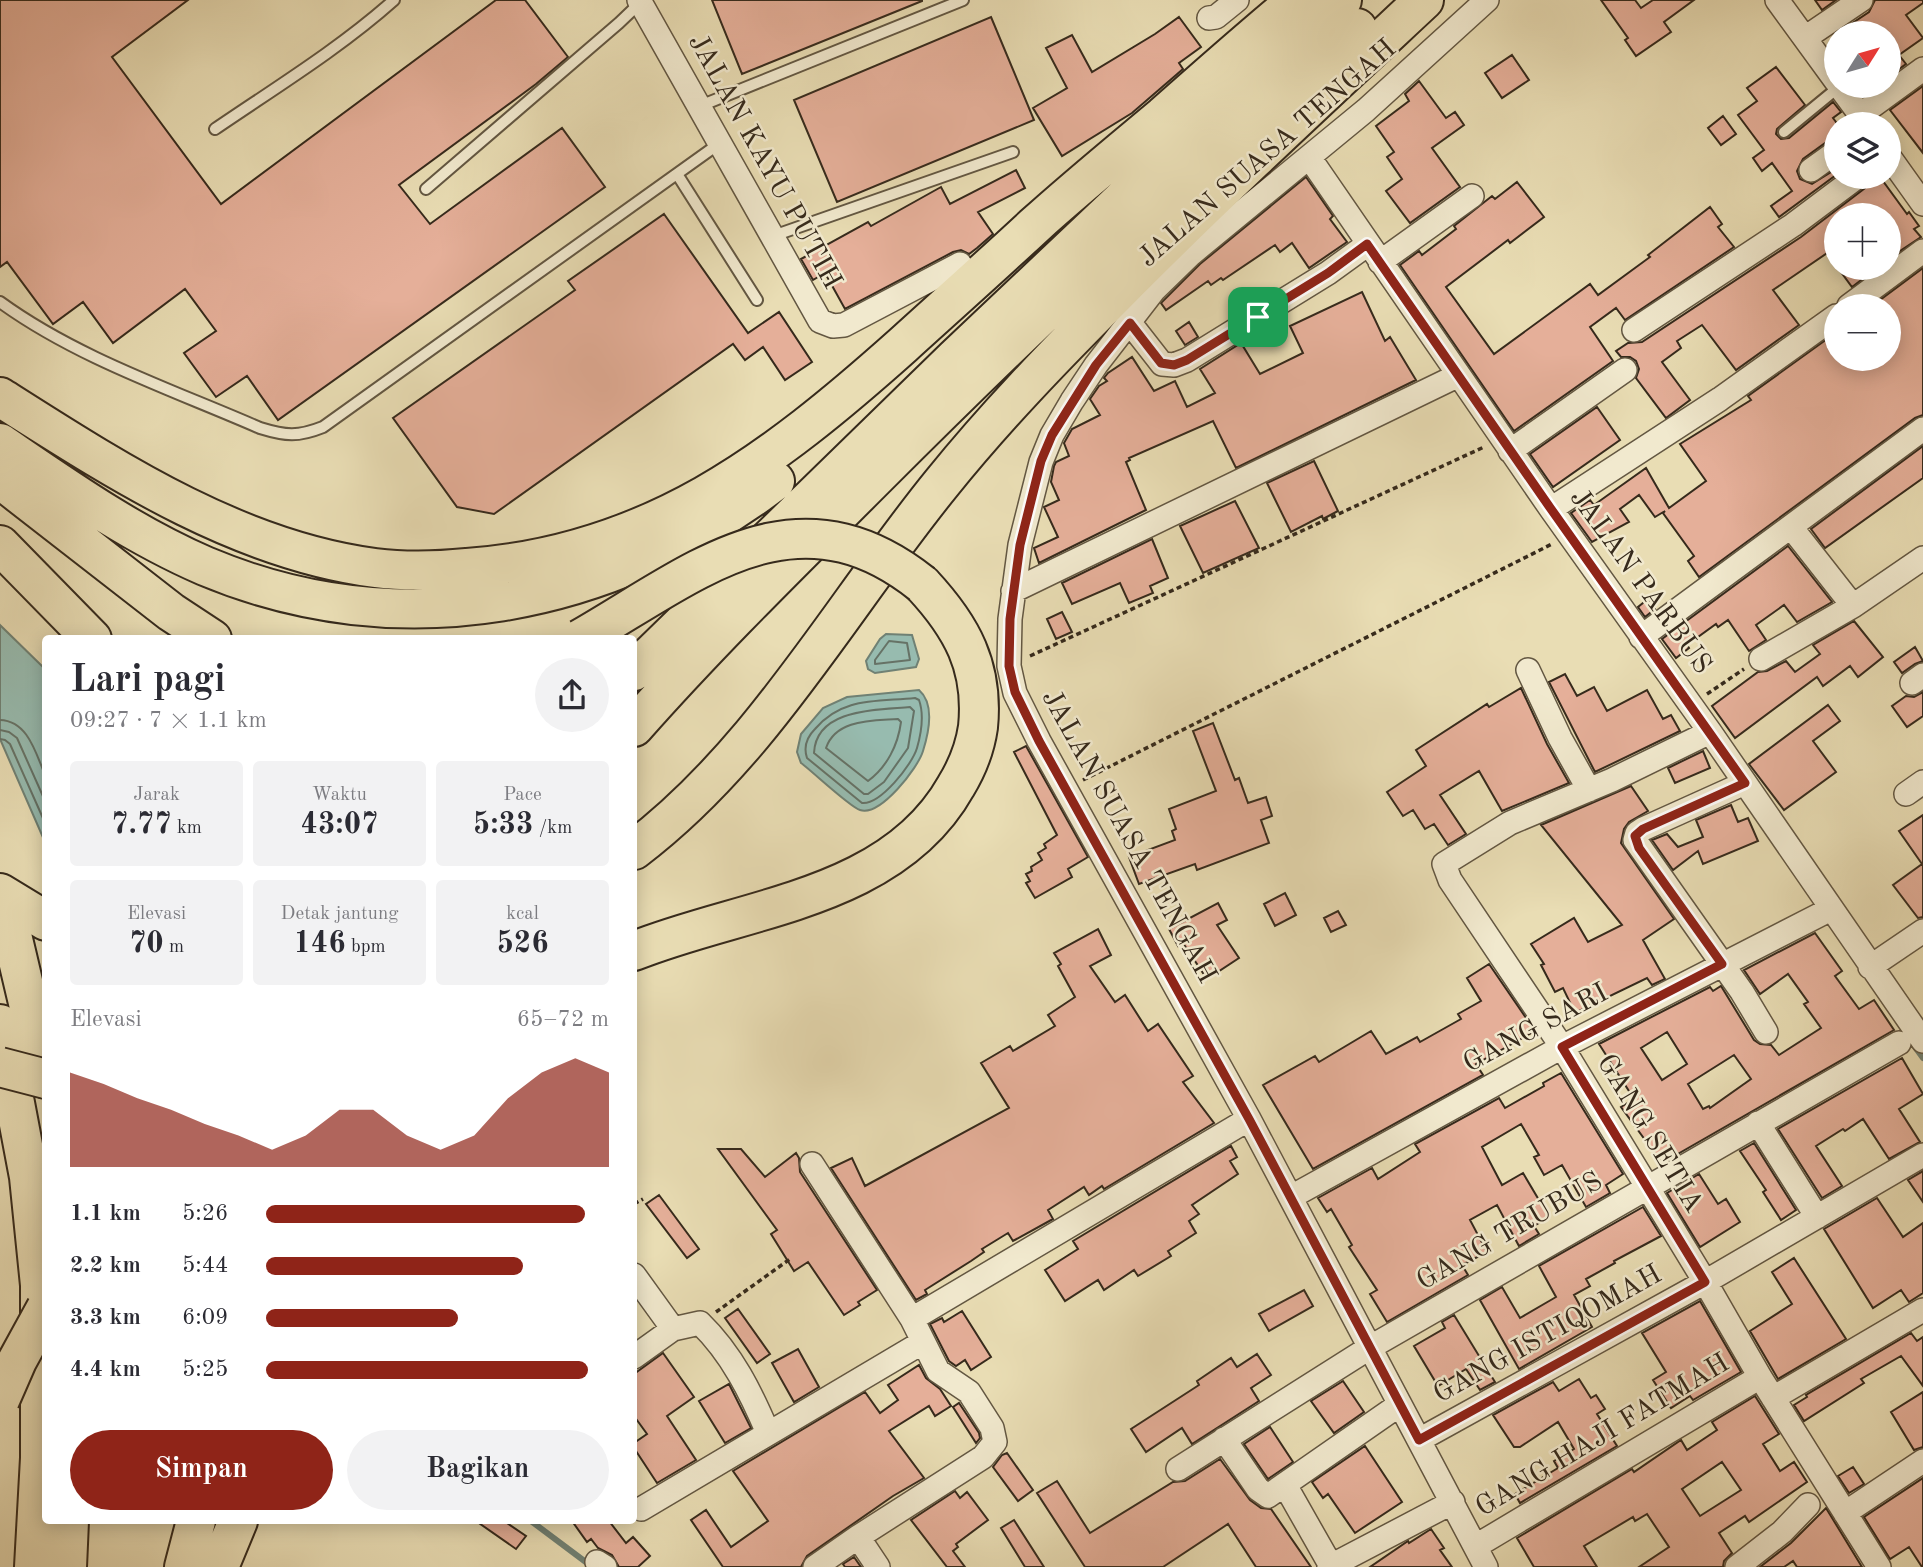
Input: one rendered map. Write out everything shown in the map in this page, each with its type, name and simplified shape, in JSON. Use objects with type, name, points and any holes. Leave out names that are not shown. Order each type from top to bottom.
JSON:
[{"type":"highway","points":[[0,397],[78,447],[180,504],[233,528],[306,553],[376,568],[408,570],[486,567],[554,556],[612,539],[668,516],[723,487],[787,443],[852,390],[1058,205],[1297,0]]},
{"type":"highway","points":[[637,668],[955,358],[1140,183],[1342,0]]},
{"type":"highway","points":[[637,724],[686,669],[925,428],[1103,256],[1222,147],[1391,0]]},
{"type":"highway","points":[[637,847],[700,791],[746,741],[788,690],[872,573],[941,484],[1048,362],[1200,209],[1424,0]]},
{"type":"highway","points":[[0,443],[77,496],[164,547],[259,585],[356,607],[416,608],[500,602],[560,589],[632,566],[681,543],[746,503],[779,478],[859,408],[1162,116]]},
{"type":"highway","points":[[0,479],[170,612],[206,635]]},
{"type":"highway","points":[[587,635],[684,576],[730,554],[770,541],[825,539],[852,544],[878,554],[922,584],[957,628],[969,652],[977,678],[980,706],[976,738],[966,769],[949,799],[928,825],[896,852],[863,873],[795,901],[646,945]]},
{"type":"highway","points":[[0,545],[88,635]]},
{"type":"highway","points":[[0,895],[42,919]]},
{"type":"highway","points":[[0,895],[42,1062]]},
{"type":"highway","points":[[0,1024],[29,1177],[40,1285],[41,1431],[34,1567]]},
{"type":"highway","points":[[0,1067],[42,1078]]},
{"type":"highway","points":[[0,1400],[42,1315]]},
{"type":"highway","points":[[67,1567],[69,1524]]},
{"type":"highway","points":[[184,1567],[195,1524]]},
{"type":"highway","points":[[219,1567],[237,1524]]},
{"type":"street","points":[[1209,18],[1216,17],[1237,0]]},
{"type":"street","name":"JALAN SUASA TENGAH","points":[[1486,1567],[1249,1119],[1024,714],[1009,666],[1013,591],[1020,545],[1046,448],[1096,365],[1154,290],[1191,254],[1366,110],[1487,0]]},
{"type":"street","points":[[1777,0],[1824,64]]},
{"type":"street","points":[[1805,38],[1861,0]]},
{"type":"street","name":"JALAN KAYU PUTIH","points":[[639,1],[701,106],[817,317],[828,325],[844,325],[960,264]]},
{"type":"street","points":[[1872,112],[1923,69]]},
{"type":"street","name":"JALAN PARBUS","points":[[1309,157],[1551,509],[1690,704],[1703,735],[1740,785],[1823,913],[1870,967],[1923,1041]]},
{"type":"street","points":[[1811,170],[1824,161]]},
{"type":"street","points":[[1901,173],[1923,204]]},
{"type":"street","points":[[1634,330],[1793,225],[1841,189]]},
{"type":"street","points":[[1130,323],[1161,363],[1174,365],[1187,360],[1328,273],[1374,253],[1472,196]]},
{"type":"street","points":[[1865,294],[1923,251]]},
{"type":"street","points":[[1551,509],[1720,399],[1824,325]]},
{"type":"street","points":[[1507,444],[1625,370]]},
{"type":"street","points":[[1013,591],[1459,375]]},
{"type":"street","points":[[1641,637],[1923,429]]},
{"type":"street","points":[[1791,527],[1853,606]]},
{"type":"street","points":[[1761,659],[1853,606],[1923,558]]},
{"type":"street","points":[[1528,670],[1560,738],[1589,790]]},
{"type":"street","name":"GANG SETIA","points":[[1703,735],[1589,790],[1510,823],[1444,864],[1450,880],[1562,1047],[1760,1377],[1879,1567]]},
{"type":"street","points":[[1740,785],[1643,829],[1635,836],[1639,848],[1722,964],[1766,1032]]},
{"type":"street","name":"GANG SARI","points":[[1291,1197],[1562,1047],[1823,913]]},
{"type":"street","points":[[1870,967],[1923,931]]},
{"type":"street","name":"GANG TRUBUS","points":[[1178,1469],[1369,1348],[1899,1042]]},
{"type":"street","points":[[912,1319],[1249,1119]]},
{"type":"street","points":[[1758,1123],[1817,1217]]},
{"type":"street","name":"GANG ISTIQOMAH","points":[[1419,1440],[1705,1282],[1923,1154]]},
{"type":"street","points":[[812,1164],[912,1319],[938,1371],[969,1392],[992,1428],[995,1442],[983,1457],[815,1567]]},
{"type":"street","points":[[637,1279],[673,1329]]},
{"type":"street","points":[[1773,1398],[1923,1310]]},
{"type":"street","points":[[637,1355],[673,1329],[700,1324],[715,1338],[749,1390],[768,1433]]},
{"type":"street","points":[[642,1509],[923,1342]]},
{"type":"street","name":"GANG HAJI FATMAH","points":[[1476,1546],[1760,1377]]},
{"type":"street","points":[[1224,1439],[1262,1493],[1268,1496],[1399,1405]]},
{"type":"street","points":[[1845,1513],[1923,1461]]},
{"type":"street","points":[[1285,1485],[1330,1566],[1453,1502]]},
{"type":"street","points":[[1737,1567],[1782,1532],[1808,1505]]},
{"type":"street","points":[[858,1537],[878,1567]]},
{"type":"lane","points":[[215,129],[337,46],[394,0]]},
{"type":"lane","points":[[701,106],[963,0]]},
{"type":"lane","points":[[426,189],[620,23],[639,1]]},
{"type":"lane","points":[[1784,132],[1825,98]]},
{"type":"lane","points":[[0,302],[26,321],[106,362],[260,428],[284,436],[299,435],[323,427],[720,143]]},
{"type":"lane","points":[[773,236],[1013,152]]},
{"type":"lane","points":[[677,174],[757,300]]},
{"type":"path","points":[[1009,666],[1507,444]]},
{"type":"path","points":[[1066,788],[1570,535]]},
{"type":"path","points":[[1690,704],[1761,659]]},
{"type":"path","points":[[637,1202],[643,1199]]},
{"type":"path","points":[[700,1324],[790,1259]]},
{"type":"water","points":[[0,625],[42,666],[42,835],[0,739]]},
{"type":"water","points":[[886,634],[912,635],[919,659],[916,667],[875,673],[868,669],[866,661]]},
{"type":"water","points":[[919,690],[929,710],[929,727],[923,751],[906,779],[878,806],[860,810],[801,763],[797,752],[801,734],[823,708],[847,697]]},
{"type":"building","points":[[0,0],[188,0],[112,57],[221,204],[496,0],[525,0],[568,57],[536,84],[399,185],[430,224],[562,128],[605,187],[278,420],[247,376],[216,397],[184,353],[216,331],[185,289],[113,343],[83,302],[53,324],[7,262],[0,267]]},
{"type":"building","points":[[712,0],[922,0],[922,1],[742,74]]},
{"type":"building","points":[[1601,0],[1635,0],[1641,8],[1653,0],[1694,0],[1664,22],[1671,32],[1636,56],[1625,40],[1628,38]]},
{"type":"building","points":[[1815,0],[1836,0],[1822,10]]},
{"type":"building","points":[[1875,0],[1923,0],[1923,3],[1906,15],[1923,38],[1901,54],[1901,21],[1856,21],[1869,12]]},
{"type":"building","points":[[991,17],[1034,120],[837,202],[794,100]]},
{"type":"building","points":[[1179,17],[1201,47],[1179,63],[1183,69],[1132,113],[1062,156],[1033,108],[1067,88],[1046,48],[1072,35],[1092,72]]},
{"type":"building","points":[[1512,55],[1529,80],[1502,98],[1485,73]]},
{"type":"building","points":[[1776,67],[1805,105],[1777,129],[1776,134],[1781,139],[1789,138],[1833,102],[1841,112],[1824,112],[1824,144],[1803,159],[1797,171],[1800,179],[1812,184],[1824,176],[1824,184],[1779,217],[1771,206],[1792,191],[1772,163],[1762,171],[1753,158],[1764,150],[1738,115],[1757,101],[1747,88]]},
{"type":"building","points":[[1419,81],[1446,118],[1455,112],[1464,125],[1432,148],[1460,187],[1410,223],[1386,191],[1402,179],[1387,157],[1394,152],[1376,126],[1409,101],[1405,94]]},
{"type":"building","points":[[1923,86],[1923,153],[1901,124],[1901,112],[1890,110]]},
{"type":"building","points":[[1723,116],[1736,134],[1721,145],[1708,128]]},
{"type":"building","points":[[1016,170],[1025,188],[978,212],[993,234],[977,248],[969,254],[961,250],[953,252],[845,309],[825,273],[813,280],[801,259],[868,222],[871,226],[941,187],[950,204]]},
{"type":"building","points":[[1306,177],[1333,216],[1330,219],[1347,242],[1309,268],[1292,243],[1280,252],[1275,245],[1223,280],[1221,278],[1211,285],[1208,281],[1166,310],[1161,303],[1200,264]]},
{"type":"building","points":[[1517,182],[1544,217],[1510,243],[1508,240],[1446,287],[1494,354],[1590,284],[1598,295],[1650,257],[1648,255],[1710,207],[1722,224],[1718,227],[1734,247],[1625,320],[1616,308],[1590,327],[1613,361],[1514,431],[1400,265],[1419,251],[1422,255],[1492,196],[1495,199]]},
{"type":"building","points":[[1864,189],[1889,189],[1899,203],[1845,203]]},
{"type":"building","points":[[1901,206],[1919,226],[1914,229],[1921,237],[1901,250]]},
{"type":"building","points":[[664,214],[748,333],[779,312],[812,362],[785,380],[763,347],[745,360],[733,344],[494,514],[457,507],[393,418],[575,290],[568,281]]},
{"type":"building","points":[[1824,219],[1824,255],[1773,290],[1799,325],[1736,370],[1702,325],[1677,341],[1681,348],[1662,362],[1690,400],[1666,418],[1636,378],[1639,369],[1636,361],[1630,357],[1621,357],[1616,351],[1628,343],[1642,342]]},
{"type":"building","points":[[1923,268],[1923,415],[1915,418],[1699,577],[1688,561],[1694,556],[1663,513],[1665,511],[1655,517],[1639,495],[1620,509],[1629,522],[1592,542],[1571,513],[1590,500],[1594,505],[1646,468],[1669,508],[1706,481],[1680,444],[1751,400],[1748,396],[1824,341],[1824,371],[1901,371],[1901,294],[1888,294]]},
{"type":"building","points":[[1847,280],[1861,280],[1852,287]]},
{"type":"building","points":[[1362,292],[1385,341],[1390,337],[1416,380],[1236,468],[1213,421],[1129,458],[1126,462],[1146,510],[1039,563],[1034,548],[1058,537],[1044,507],[1059,500],[1051,482],[1054,466],[1056,462],[1069,456],[1064,443],[1072,429],[1100,415],[1090,399],[1099,386],[1107,381],[1104,378],[1108,373],[1132,357],[1154,391],[1175,381],[1187,407],[1215,393],[1200,369],[1241,343],[1260,374],[1303,353],[1290,326]]},
{"type":"building","points":[[1189,322],[1198,337],[1185,345],[1176,331]]},
{"type":"building","points":[[1597,407],[1620,440],[1553,487],[1530,454]]},
{"type":"building","points":[[1923,446],[1923,478],[1825,548],[1811,529]]},
{"type":"building","points":[[1314,461],[1338,511],[1291,532],[1267,483]]},
{"type":"building","points":[[1235,501],[1259,548],[1203,573],[1180,526]]},
{"type":"building","points":[[1152,539],[1168,578],[1150,586],[1153,593],[1129,603],[1120,583],[1072,604],[1062,583]]},
{"type":"building","points":[[1788,546],[1832,602],[1797,622],[1784,605],[1756,625],[1766,640],[1749,651],[1728,620],[1718,627],[1716,624],[1687,645],[1689,648],[1676,658],[1662,639]]},
{"type":"building","points":[[1648,599],[1655,609],[1645,617],[1638,607]]},
{"type":"building","points":[[1062,612],[1072,632],[1056,639],[1047,619]]},
{"type":"building","points":[[1854,621],[1883,657],[1858,677],[1850,666],[1823,686],[1817,677],[1735,738],[1712,706],[1758,672],[1767,671],[1786,661],[1795,672],[1820,654],[1813,645]]},
{"type":"building","points":[[1915,647],[1923,661],[1902,673],[1894,662]]},
{"type":"building","points":[[1565,674],[1577,696],[1594,687],[1607,711],[1647,690],[1663,719],[1671,715],[1680,731],[1595,772],[1549,682]]},
{"type":"building","points":[[1521,688],[1569,783],[1502,811],[1479,771],[1440,795],[1466,834],[1448,845],[1434,824],[1425,829],[1413,810],[1403,816],[1387,792],[1426,766],[1416,750],[1487,704],[1489,707]]},
{"type":"building","points":[[1923,692],[1923,716],[1907,727],[1892,706],[1906,696],[1914,697]]},
{"type":"building","points":[[1828,705],[1840,721],[1813,741],[1836,772],[1784,810],[1749,764]]},
{"type":"building","points":[[1213,723],[1235,780],[1239,778],[1248,803],[1266,797],[1272,816],[1261,820],[1269,843],[1197,870],[1195,864],[1139,884],[1129,857],[1175,840],[1172,831],[1176,829],[1169,809],[1216,791],[1193,731]]},
{"type":"building","points":[[1026,746],[1088,857],[1068,869],[1072,877],[1035,898],[1026,883],[1030,881],[1026,874],[1042,860],[1038,853],[1046,848],[1044,844],[1057,835],[1014,752]]},
{"type":"building","points":[[1703,751],[1710,768],[1675,783],[1668,768]]},
{"type":"building","points":[[1631,786],[1648,811],[1629,822],[1624,829],[1621,843],[1674,919],[1643,940],[1665,979],[1652,985],[1647,978],[1575,1013],[1563,988],[1555,992],[1541,965],[1544,964],[1531,944],[1574,918],[1588,942],[1622,925],[1541,825]]},
{"type":"building","points":[[1731,805],[1738,822],[1748,818],[1758,841],[1703,864],[1698,851],[1673,870],[1652,840],[1667,834],[1678,847],[1703,837],[1696,820]]},
{"type":"building","points":[[1923,815],[1923,917],[1918,918],[1893,885],[1922,864],[1899,831]]},
{"type":"building","points":[[1285,893],[1296,915],[1275,926],[1264,904]]},
{"type":"building","points":[[1218,903],[1227,920],[1217,925],[1239,958],[1207,979],[1183,943],[1178,946],[1169,929]]},
{"type":"building","points":[[1338,911],[1346,925],[1331,932],[1324,918]]},
{"type":"building","points":[[1098,929],[1111,955],[1090,966],[1115,1002],[1125,995],[1148,1031],[1158,1024],[1193,1076],[1183,1082],[1214,1123],[1104,1189],[1102,1186],[1089,1195],[1084,1187],[1048,1210],[1053,1219],[1013,1241],[1008,1233],[982,1249],[984,1252],[971,1261],[925,1290],[927,1294],[916,1300],[831,1168],[852,1158],[865,1186],[1009,1108],[981,1063],[1010,1046],[1013,1051],[1055,1026],[1048,1015],[1075,997],[1054,953]]},
{"type":"building","points":[[1815,933],[1842,971],[1835,976],[1859,1009],[1874,1000],[1894,1030],[1662,1163],[1621,1107],[1634,1099],[1599,1044],[1710,987],[1713,991],[1721,986],[1754,1040],[1760,1044],[1771,1045],[1779,1055],[1821,1028],[1804,1004],[1808,1002],[1788,974],[1760,994],[1744,970]],"holes":[[[1667,1032],[1687,1064],[1662,1080],[1641,1048]],[[1734,1055],[1751,1079],[1710,1108],[1709,1106],[1703,1109],[1688,1084]]]},
{"type":"building","points":[[1489,964],[1535,1031],[1476,1064],[1483,1075],[1313,1169],[1263,1085],[1315,1056],[1319,1062],[1371,1031],[1386,1054],[1417,1037],[1420,1042],[1461,1019],[1458,1014],[1481,1001],[1467,978]]},
{"type":"building","points":[[1902,1058],[1923,1094],[1899,1109],[1920,1142],[1889,1159],[1863,1119],[1845,1131],[1843,1129],[1816,1146],[1842,1186],[1822,1198],[1778,1129]]},
{"type":"building","points":[[1561,1073],[1623,1174],[1606,1185],[1610,1193],[1586,1207],[1562,1165],[1544,1175],[1534,1157],[1539,1155],[1521,1124],[1482,1147],[1502,1185],[1523,1173],[1549,1217],[1534,1226],[1539,1234],[1519,1246],[1497,1205],[1470,1220],[1487,1252],[1462,1265],[1468,1275],[1387,1322],[1370,1294],[1377,1290],[1349,1247],[1352,1245],[1331,1209],[1327,1212],[1318,1198],[1372,1168],[1378,1179],[1420,1152],[1415,1144],[1499,1098],[1505,1108]]},
{"type":"building","points":[[1754,1143],[1796,1210],[1781,1220],[1763,1192],[1766,1190],[1740,1151]]},
{"type":"building","points":[[1231,1146],[1237,1157],[1230,1161],[1238,1174],[1192,1205],[1199,1214],[1189,1221],[1196,1233],[1168,1251],[1171,1256],[1138,1276],[1134,1270],[1104,1290],[1098,1280],[1065,1301],[1045,1270],[1078,1249],[1073,1241]]},
{"type":"building","points":[[718,1149],[741,1149],[765,1177],[796,1153],[800,1172],[877,1290],[844,1315],[808,1262],[794,1271],[771,1234],[777,1230]]},
{"type":"building","points":[[1923,1171],[1923,1202],[1908,1180]]},
{"type":"building","points":[[1699,1174],[1718,1204],[1726,1199],[1740,1222],[1700,1247],[1667,1193]]},
{"type":"building","points":[[659,1195],[699,1249],[687,1258],[646,1204]]},
{"type":"building","points":[[1877,1198],[1903,1237],[1923,1223],[1923,1293],[1909,1302],[1901,1290],[1873,1308],[1824,1229]]},
{"type":"building","points":[[1643,1207],[1661,1236],[1586,1279],[1590,1286],[1574,1295],[1592,1327],[1519,1369],[1480,1300],[1502,1287],[1520,1318],[1556,1297],[1539,1266]]},
{"type":"building","points":[[1794,1258],[1846,1339],[1778,1379],[1750,1331],[1792,1304],[1772,1272]]},
{"type":"building","points":[[1304,1290],[1313,1306],[1269,1331],[1259,1314]]},
{"type":"building","points":[[1700,1301],[1741,1372],[1693,1400],[1690,1396],[1671,1408],[1653,1380],[1666,1372],[1642,1333]]},
{"type":"building","points":[[738,1309],[770,1354],[757,1363],[725,1318]]},
{"type":"building","points":[[962,1311],[991,1357],[971,1370],[965,1360],[956,1366],[949,1361],[930,1324],[942,1318],[944,1322]]},
{"type":"building","points":[[1454,1315],[1495,1382],[1480,1390],[1466,1369],[1438,1386],[1414,1346],[1445,1328],[1442,1322]]},
{"type":"building","points":[[1911,1333],[1917,1341],[1923,1337],[1923,1386],[1901,1356],[1861,1379],[1864,1383],[1804,1421],[1794,1405],[1807,1397],[1806,1395]]},
{"type":"building","points":[[798,1349],[819,1387],[794,1402],[772,1363]]},
{"type":"building","points":[[663,1353],[694,1397],[667,1416],[696,1460],[657,1483],[637,1453],[637,1441],[647,1434],[637,1420],[637,1372]]},
{"type":"building","points":[[1257,1354],[1271,1375],[1251,1388],[1259,1401],[1192,1444],[1182,1428],[1146,1452],[1131,1429],[1199,1385],[1197,1381],[1231,1358],[1237,1367]]},
{"type":"building","points":[[919,1365],[926,1378],[940,1389],[951,1406],[935,1416],[929,1406],[889,1431],[924,1478],[893,1496],[807,1556],[801,1567],[723,1567],[691,1520],[706,1510],[731,1547],[768,1521],[733,1471],[865,1392],[880,1413],[898,1400],[888,1385]]},
{"type":"building","points":[[1579,1379],[1591,1398],[1596,1395],[1605,1409],[1597,1414],[1617,1446],[1520,1503],[1515,1494],[1558,1468],[1554,1461],[1574,1449],[1558,1422],[1520,1447],[1514,1447],[1493,1415],[1553,1382],[1559,1391]]},
{"type":"building","points":[[1343,1381],[1364,1412],[1334,1433],[1311,1401]]},
{"type":"building","points":[[729,1384],[751,1428],[725,1443],[699,1401]]},
{"type":"building","points":[[1923,1392],[1923,1447],[1914,1450],[1891,1412]]},
{"type":"building","points":[[1755,1396],[1779,1434],[1763,1444],[1780,1471],[1794,1462],[1807,1482],[1749,1522],[1745,1516],[1719,1533],[1732,1553],[1724,1561],[1723,1567],[1639,1567],[1669,1547],[1647,1514],[1635,1521],[1633,1517],[1584,1546],[1597,1567],[1534,1567],[1517,1538],[1632,1469],[1634,1472],[1681,1440],[1687,1450],[1717,1430],[1712,1422]],"holes":[[[1722,1462],[1741,1490],[1700,1516],[1682,1489]]]},
{"type":"building","points":[[959,1403],[979,1433],[980,1438],[976,1443],[953,1407]]},
{"type":"building","points":[[1270,1427],[1293,1462],[1268,1479],[1244,1444]]},
{"type":"building","points":[[1365,1446],[1402,1502],[1355,1533],[1328,1494],[1323,1498],[1312,1482]]},
{"type":"building","points":[[1007,1453],[1033,1490],[1018,1501],[993,1467],[1002,1455]]},
{"type":"building","points":[[1220,1459],[1250,1500],[1261,1508],[1271,1509],[1311,1567],[1256,1567],[1228,1524],[1163,1567],[1085,1567],[1037,1493],[1057,1481],[1090,1533],[1173,1482],[1185,1481]]},
{"type":"building","points":[[1853,1467],[1864,1484],[1849,1493],[1838,1476]]},
{"type":"building","points":[[1923,1478],[1922,1567],[1909,1547],[1890,1559],[1864,1517]]},
{"type":"building","points":[[955,1491],[960,1498],[967,1492],[988,1520],[956,1544],[958,1547],[953,1551],[965,1567],[947,1567],[911,1520]]},
{"type":"building","points":[[1826,1508],[1862,1567],[1797,1567],[1793,1561],[1784,1567],[1760,1567],[1791,1543]]},
{"type":"building","points":[[1014,1520],[1044,1567],[1025,1567],[1001,1528]]},
{"type":"building","points":[[480,1524],[508,1524],[526,1536],[516,1549]]},
{"type":"building","points":[[574,1524],[611,1524],[626,1543],[633,1537],[650,1556],[638,1567],[619,1567],[612,1555],[598,1548],[591,1539],[587,1542]]},
{"type":"building","points":[[1431,1529],[1444,1548],[1440,1550],[1452,1567],[1370,1567],[1408,1541],[1409,1543]]},
{"type":"building","points":[[854,1557],[861,1567],[845,1567],[843,1564]]},
{"type":"waterway","points":[[1915,1047],[1923,1058]]},
{"type":"waterway","points":[[535,1524],[591,1566]]},
{"type":"route","points":[[1367,244],[1745,783],[1643,829],[1635,836],[1639,848],[1722,964],[1562,1047],[1705,1282],[1419,1440],[1249,1119],[1024,714],[1009,666],[1010,619],[1020,545],[1041,461],[1052,435],[1096,365],[1130,323],[1151,352],[1167,366],[1187,360],[1258,317],[1328,273],[1367,244]]}]
